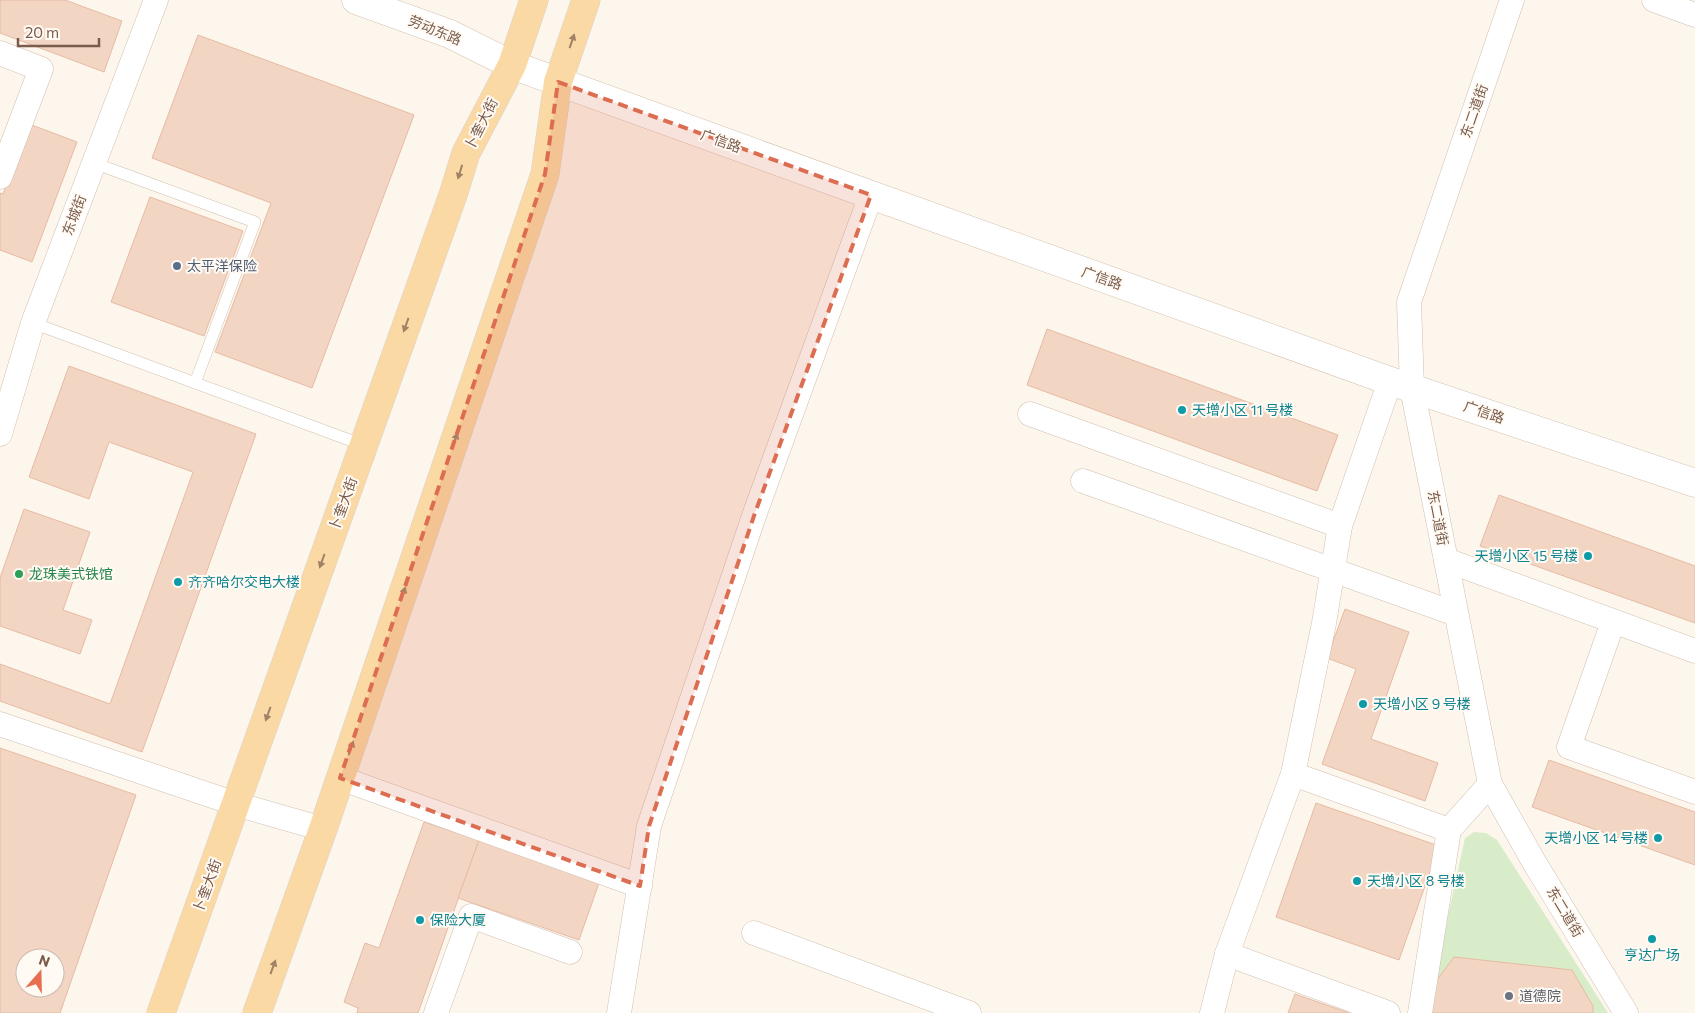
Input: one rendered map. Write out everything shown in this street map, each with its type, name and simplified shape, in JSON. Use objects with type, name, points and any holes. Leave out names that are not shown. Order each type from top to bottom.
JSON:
[{"type":"main road","name":"劳动东路","points":[[356,0],[450,34],[512,65]]},
{"type":"main road","name":"卜奎大街","points":[[161,1013],[466,153],[512,65],[534,0]]},
{"type":"main road","points":[[257,1013],[323,829],[545,174],[558,82],[586,0]]},
{"type":"main road","name":"广信路","points":[[512,65],[871,196],[1401,384],[1695,483]]},
{"type":"street","name":"东城街","points":[[0,434],[33,323],[156,0]]},
{"type":"street","name":"东二道街","points":[[1512,0],[1409,302],[1401,384],[1446,560],[1490,784],[1534,862],[1626,1013]]},
{"type":"street","points":[[1654,0],[1695,16]]},
{"type":"street","points":[[0,53],[41,69],[0,177]]},
{"type":"street","points":[[619,1013],[649,826],[755,513],[871,196]]},
{"type":"street","points":[[1212,1013],[1227,954],[1293,774],[1340,526],[1401,384]]},
{"type":"street","points":[[1030,414],[1340,526]]},
{"type":"street","points":[[1082,481],[1456,614]]},
{"type":"street","points":[[1446,560],[1695,651]]},
{"type":"street","points":[[1614,622],[1569,747],[1695,792]]},
{"type":"street","points":[[0,724],[236,804],[323,829]]},
{"type":"street","points":[[1293,774],[1449,830]]},
{"type":"street","points":[[340,778],[640,886]]},
{"type":"street","points":[[1420,1013],[1449,830],[1490,784]]},
{"type":"street","points":[[436,1013],[470,916],[570,952]]},
{"type":"street","points":[[754,933],[969,1013]]},
{"type":"street","points":[[1227,954],[1388,1013]]},
{"type":"lane","points":[[94,163],[255,222],[195,383]]},
{"type":"lane","points":[[33,323],[363,446]]},
{"type":"highlighted area","points":[[558,82],[871,195],[755,513],[649,826],[640,886],[340,778],[545,174]]},
{"type":"green space","points":[[1474,832],[1486,833],[1497,840],[1608,1013],[1429,1013],[1433,985],[1465,838]]},
{"type":"building","points":[[0,0],[65,0],[122,21],[104,72],[0,33]]},
{"type":"building","points":[[198,35],[414,115],[312,388],[215,352],[271,203],[152,158]]},
{"type":"building","points":[[29,124],[77,142],[32,262],[0,250],[0,193],[3,194]]},
{"type":"building","name":"太平洋保险","points":[[150,197],[243,231],[204,336],[111,302]]},
{"type":"building","name":"天增小区 11 号楼","points":[[1047,329],[1338,435],[1317,491],[1027,385]]},
{"type":"building","name":"齐齐哈尔交电大楼","points":[[69,366],[256,434],[142,752],[0,701],[0,664],[110,704],[193,472],[109,442],[89,499],[29,477]]},
{"type":"building","name":"天增小区 15 号楼","points":[[1499,495],[1695,566],[1695,623],[1480,546]]},
{"type":"building","points":[[24,509],[90,532],[63,610],[92,620],[80,654],[0,626],[0,578]]},
{"type":"building","name":"天增小区 9 号楼","points":[[1345,609],[1409,632],[1371,739],[1438,763],[1425,801],[1322,764],[1356,669],[1327,658]]},
{"type":"building","points":[[0,748],[136,795],[60,1013],[0,1013]]},
{"type":"building","name":"天增小区 14 号楼","points":[[1549,760],[1695,812],[1695,865],[1532,807]]},
{"type":"building","name":"天增小区 8 号楼","points":[[1316,803],[1439,846],[1399,960],[1276,917]]},
{"type":"building","name":"保险大厦","points":[[424,822],[479,840],[418,1013],[357,1013],[358,1008],[344,1002],[365,943],[379,948]]},
{"type":"building","points":[[479,840],[599,883],[579,940],[458,898]]},
{"type":"building","name":"道德院","points":[[1454,957],[1572,970],[1593,1006],[1593,1013],[1429,1013],[1433,985]]},
{"type":"building","points":[[1295,994],[1349,1013],[1288,1013]]},
{"type":"place","name":"太平洋保险","points":[[177,266]]},
{"type":"place","name":"天增小区 11 号楼","points":[[1182,410]]},
{"type":"place","name":"天增小区 15 号楼","points":[[1588,556]]},
{"type":"place","name":"龙珠美式铁馆","points":[[19,574]]},
{"type":"place","name":"齐齐哈尔交电大楼","points":[[178,582]]},
{"type":"place","name":"天增小区 9 号楼","points":[[1363,704]]},
{"type":"place","name":"天增小区 14 号楼","points":[[1658,838]]},
{"type":"place","name":"天增小区 8 号楼","points":[[1357,881]]},
{"type":"place","name":"保险大厦","points":[[420,920]]},
{"type":"place","name":"亨达广场","points":[[1652,939]]},
{"type":"place","name":"道德院","points":[[1509,996]]}]
